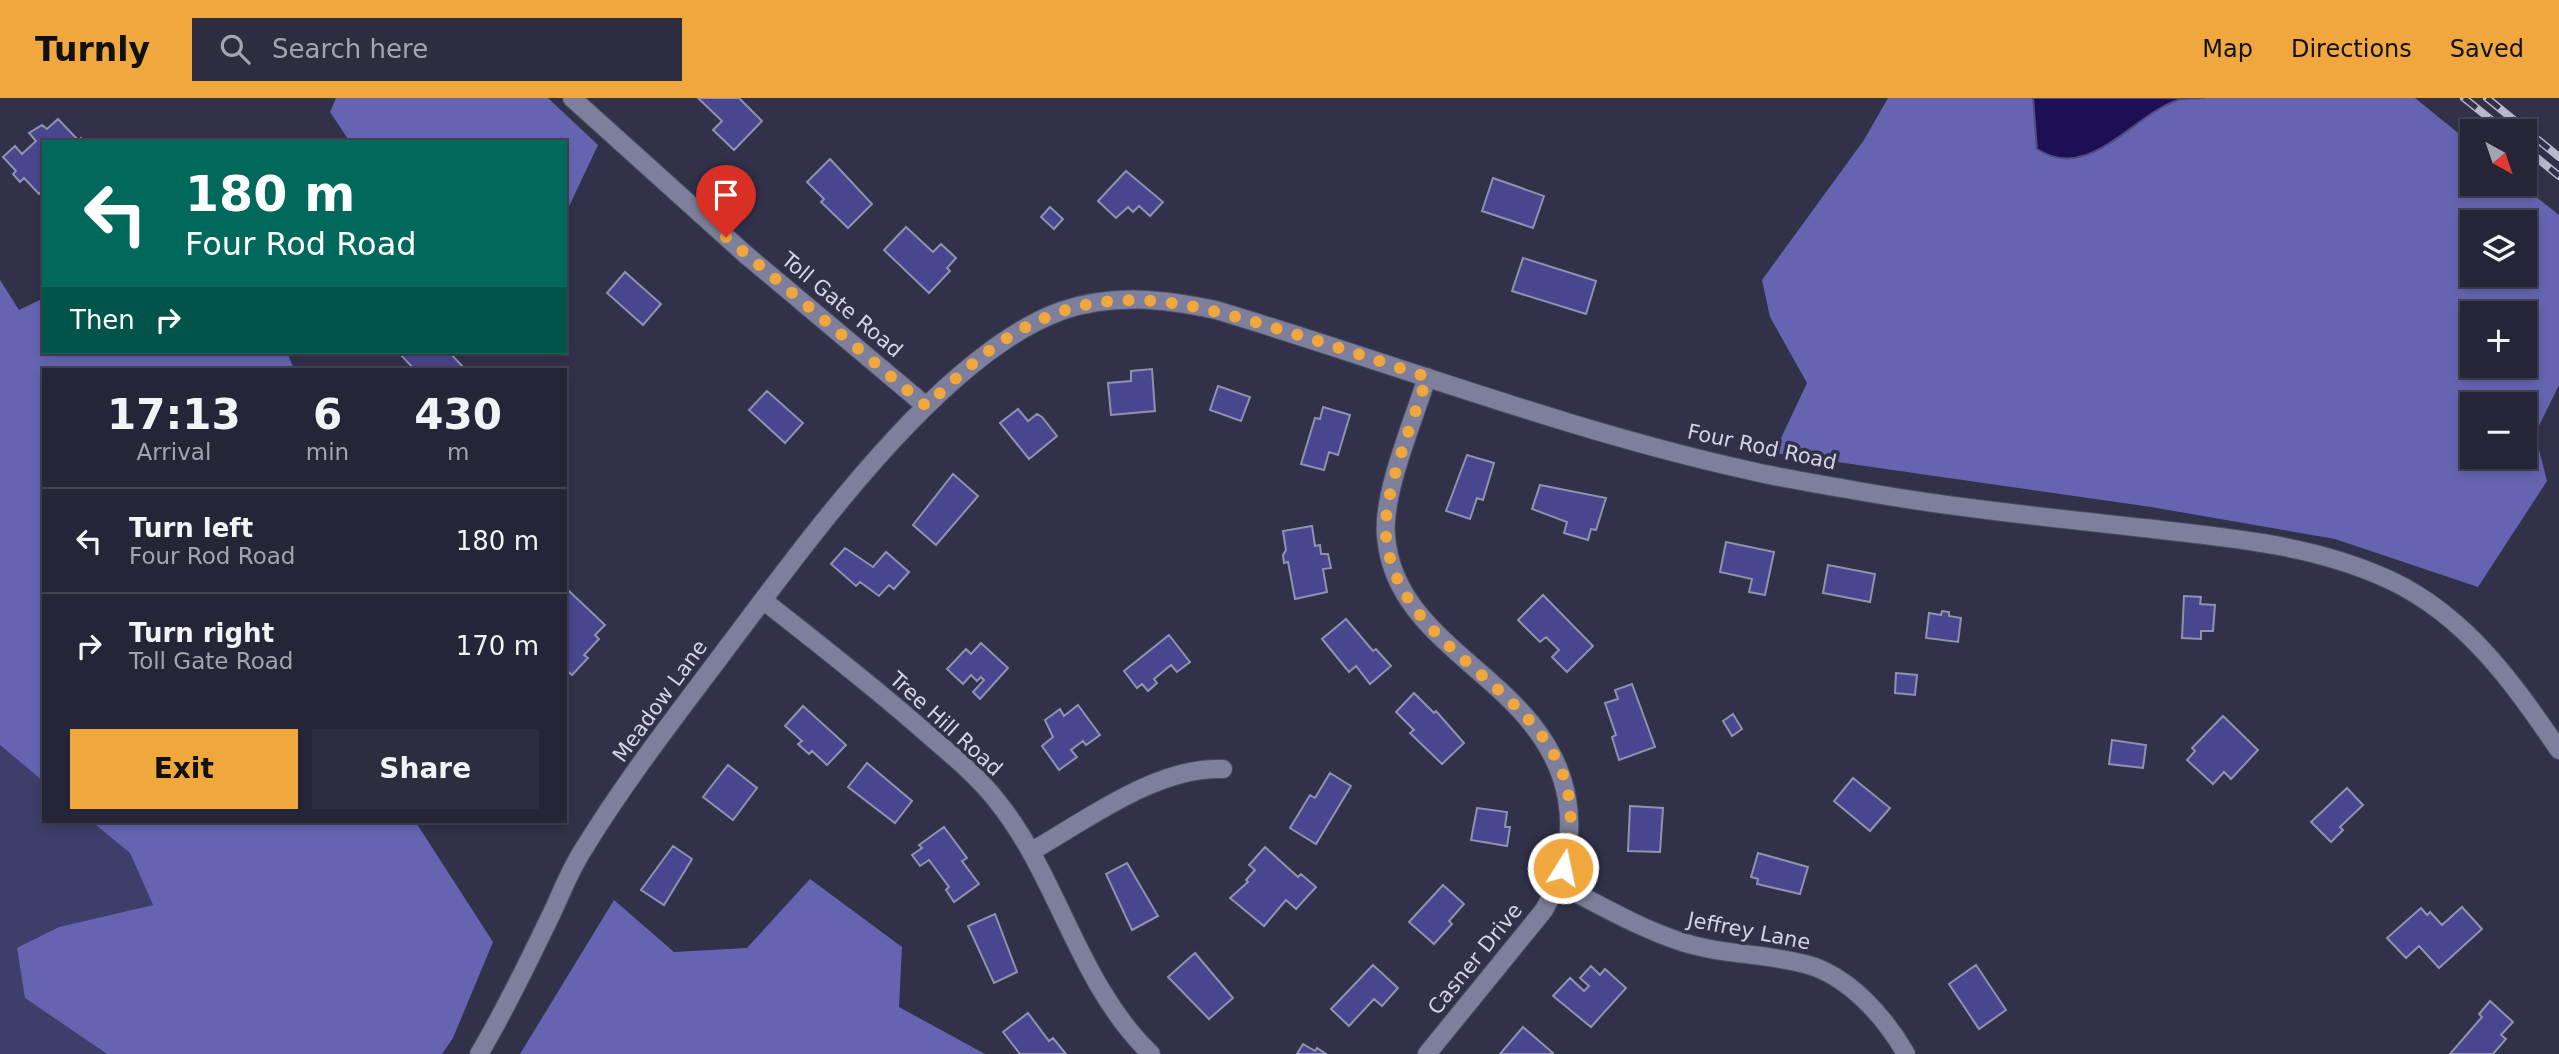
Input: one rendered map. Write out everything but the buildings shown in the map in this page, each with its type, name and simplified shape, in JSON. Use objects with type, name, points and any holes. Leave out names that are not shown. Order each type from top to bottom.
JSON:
[{"type":"street","name":"Toll Gate Road","points":[[572,98],[735,246],[926,406]]},
{"type":"street","name":"Four Rod Road","points":[[926,406],[965,371],[1012,335],[1061,312],[1100,301],[1176,301],[1216,310],[1612,435],[1746,470],[1917,502],[2250,540],[2309,552],[2360,567],[2432,604],[2466,632],[2497,663],[2559,750]]},
{"type":"street","name":"Casner Drive","points":[[1427,377],[1388,500],[1386,536],[1393,566],[1407,597],[1426,625],[1526,714],[1550,745],[1564,780],[1570,816],[1568,852],[1559,884],[1544,910],[1427,1054]]},
{"type":"street","name":"Meadow Lane","points":[[479,1054],[502,1016],[581,852],[660,736],[763,600],[862,478],[926,406]]},
{"type":"street","name":"Tree Hill Road","points":[[763,600],[967,769],[997,801],[1032,851],[1083,957],[1115,1011],[1151,1054]]},
{"type":"street","points":[[1032,851],[1166,776],[1200,768],[1223,769]]},
{"type":"street","name":"Jeffrey Lane","points":[[1559,884],[1642,926],[1681,942],[1806,964],[1833,975],[1878,1015],[1906,1054]]},
{"type":"shaded area","points":[[336,98],[548,98],[598,145],[567,211],[567,140],[349,140],[330,112]]},
{"type":"shaded area","points":[[1888,98],[2415,98],[2460,134],[2460,196],[2535,196],[2559,215],[2559,385],[2537,430],[2537,392],[2460,392],[2460,469],[2537,469],[2537,442],[2547,481],[2478,587],[2335,539],[2151,507],[1774,453],[1807,383],[1770,317],[1762,280],[1864,140]]},
{"type":"shaded area","points":[[2033,98],[2188,98],[2161,108],[2092,153],[2074,158],[2056,157],[2037,149]]},
{"type":"shaded area","points":[[0,280],[19,310],[42,299],[42,354],[288,354],[294,368],[42,368],[42,780],[0,745]]},
{"type":"shaded area","points":[[0,745],[42,780],[42,823],[93,823],[130,853],[153,905],[59,927],[25,998],[107,1054],[0,1054]]},
{"type":"shaded area","points":[[93,823],[416,823],[493,942],[453,1038],[442,1054],[107,1054],[25,998],[17,948],[59,927],[153,905],[130,853]]},
{"type":"shaded area","points":[[810,879],[902,947],[899,1007],[985,1054],[520,1054],[614,900],[674,952],[747,948]]},
{"type":"railway","points":[[2464,98],[2490,119]]},
{"type":"railway","points":[[2487,98],[2559,157]]},
{"type":"railway","points":[[2538,159],[2559,176]]},
{"type":"route","points":[[726,237],[926,406],[965,371],[1012,335],[1061,312],[1100,301],[1176,301],[1216,310],[1427,377],[1388,500],[1386,536],[1393,566],[1407,597],[1426,625],[1526,714],[1550,745],[1564,780],[1570,816],[1568,852],[1563,868]]}]
